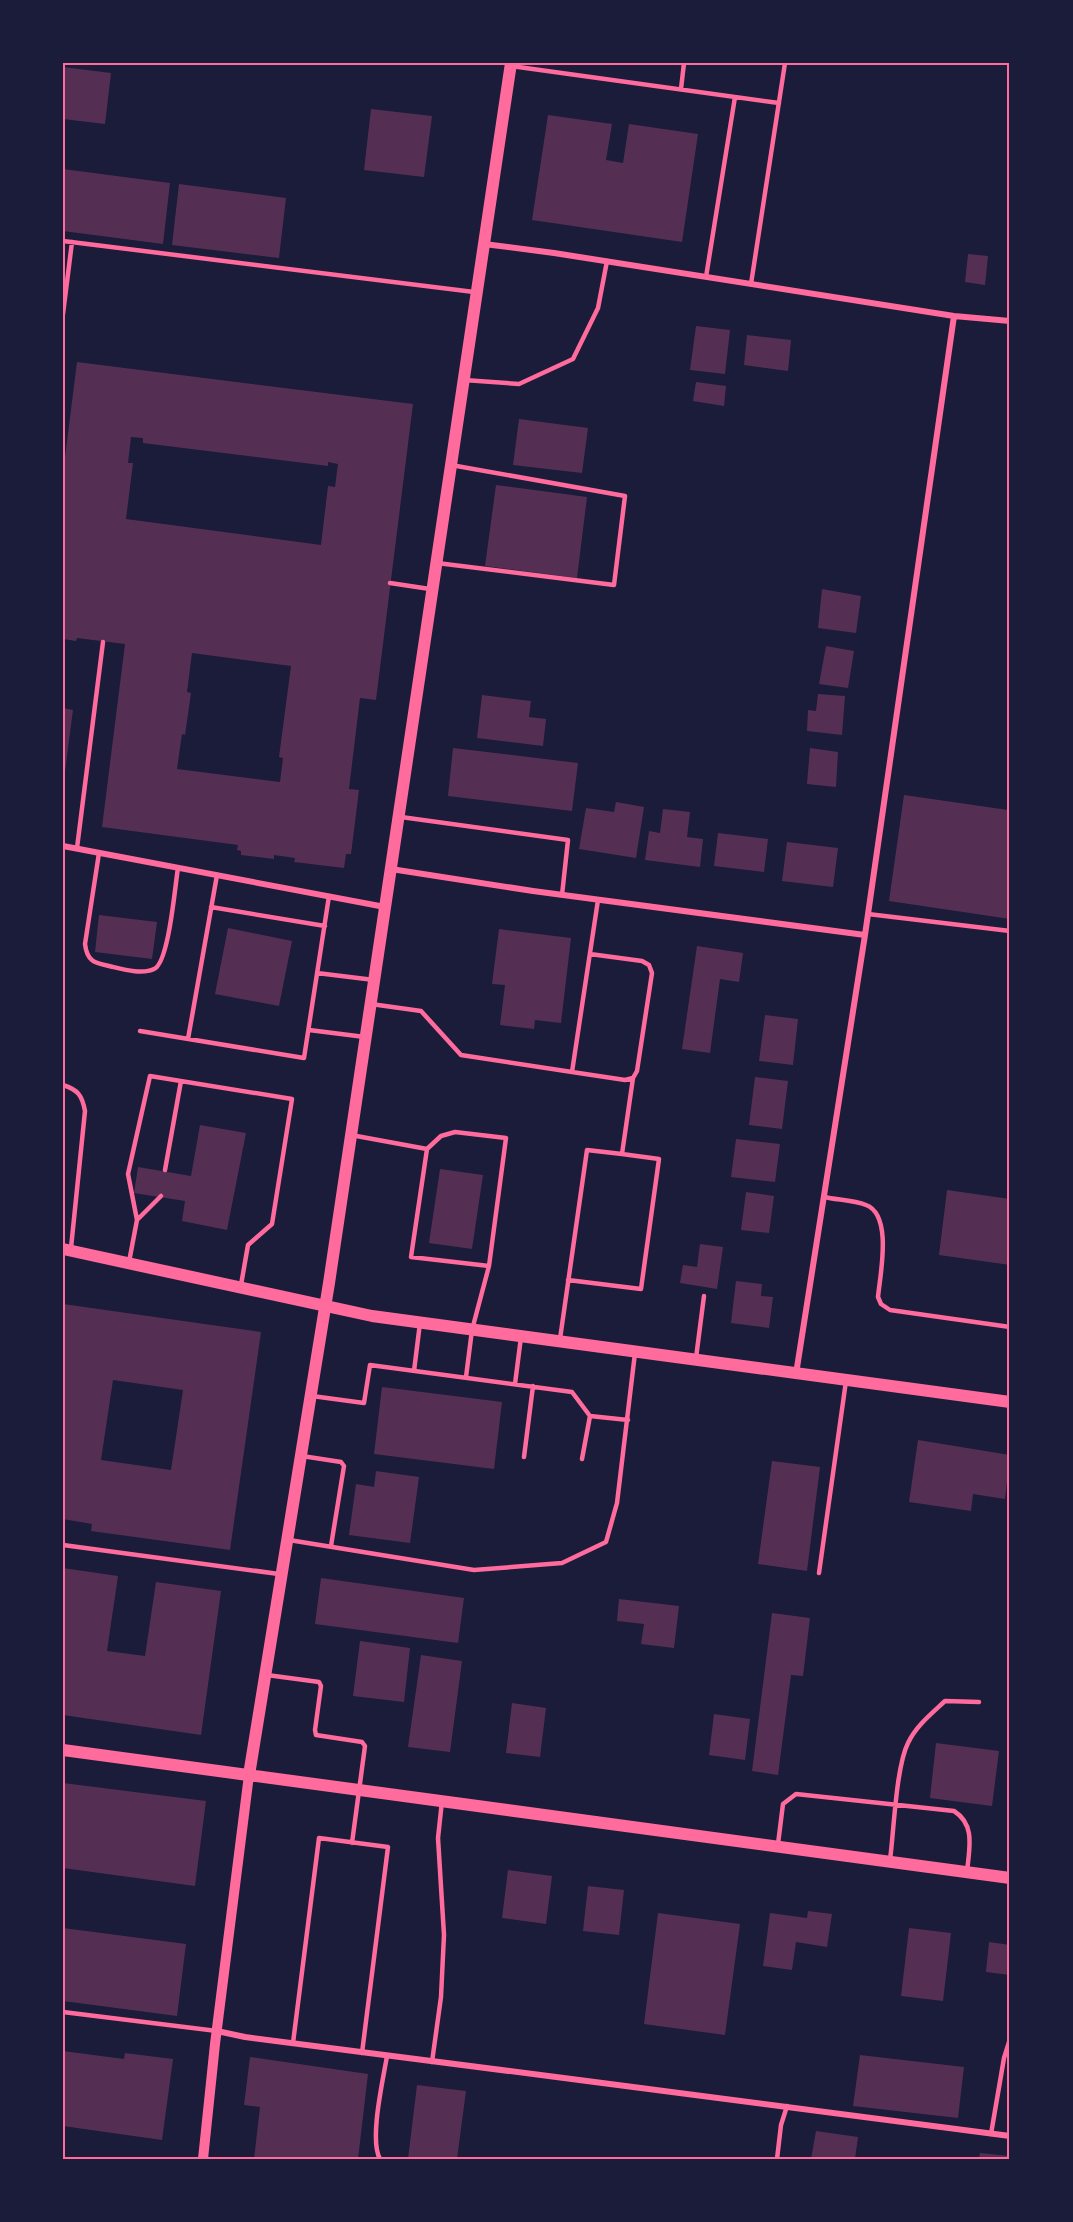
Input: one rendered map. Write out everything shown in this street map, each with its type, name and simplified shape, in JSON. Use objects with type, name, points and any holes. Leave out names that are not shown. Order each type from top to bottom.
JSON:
[{"type":"main road","points":[[249,1775],[326,1306],[511,64]]},
{"type":"main road","points":[[67,1250],[326,1306],[420,1322],[796,1375],[1010,1402]]},
{"type":"main road","points":[[63,1750],[1010,1878]]},
{"type":"street","points":[[484,244],[607,261],[954,316],[1010,321]]},
{"type":"street","points":[[796,1375],[865,936],[954,316]]},
{"type":"street","points":[[63,846],[385,907]]},
{"type":"street","points":[[391,869],[562,895],[865,936]]},
{"type":"street","points":[[203,2159],[249,1775]]},
{"type":"street","points":[[217,2031],[362,2053],[1010,2136]]},
{"type":"lane","points":[[681,89],[684,63]]},
{"type":"lane","points":[[751,284],[785,63]]},
{"type":"lane","points":[[511,64],[779,103]]},
{"type":"lane","points":[[706,277],[735,97]]},
{"type":"lane","points":[[63,241],[477,293]]},
{"type":"lane","points":[[63,314],[72,242]]},
{"type":"lane","points":[[464,380],[519,384],[573,359],[598,308],[607,261]]},
{"type":"lane","points":[[436,563],[614,585],[625,496],[451,465]]},
{"type":"lane","points":[[390,583],[432,589]]},
{"type":"lane","points":[[77,848],[104,642]]},
{"type":"lane","points":[[399,817],[568,840],[562,895]]},
{"type":"lane","points":[[99,853],[85,944],[86,956],[93,963],[130,970],[153,970],[160,966],[165,950],[178,868]]},
{"type":"lane","points":[[188,1039],[217,875]]},
{"type":"lane","points":[[140,1031],[304,1058],[329,896]]},
{"type":"lane","points":[[572,1072],[598,900]]},
{"type":"lane","points":[[212,907],[325,926]]},
{"type":"lane","points":[[868,914],[1010,931]]},
{"type":"lane","points":[[590,954],[642,961],[649,965],[652,973],[622,1154]]},
{"type":"lane","points":[[317,973],[374,980]]},
{"type":"lane","points":[[371,1004],[421,1011],[461,1055],[626,1080],[633,1078]]},
{"type":"lane","points":[[309,1030],[366,1037]]},
{"type":"lane","points":[[128,1264],[137,1220],[128,1174],[150,1076],[292,1099],[272,1224],[248,1245],[241,1288]]},
{"type":"lane","points":[[165,1170],[181,1081]]},
{"type":"lane","points":[[63,1085],[76,1090],[83,1100],[85,1111],[67,1250]]},
{"type":"lane","points":[[466,1377],[472,1330],[489,1266],[506,1138],[455,1132],[441,1136],[427,1149],[411,1257],[489,1266]]},
{"type":"lane","points":[[351,1135],[427,1149]]},
{"type":"lane","points":[[560,1342],[568,1280],[587,1150],[659,1159],[641,1289],[568,1280]]},
{"type":"lane","points":[[137,1220],[161,1196]]},
{"type":"lane","points":[[824,1197],[868,1205],[876,1213],[880,1221],[883,1240],[878,1297],[881,1304],[890,1310],[1010,1327]]},
{"type":"lane","points":[[696,1361],[704,1296]]},
{"type":"lane","points":[[414,1371],[420,1322]]},
{"type":"lane","points":[[515,1384],[521,1337]]},
{"type":"lane","points":[[288,1539],[474,1570],[562,1563],[606,1542],[617,1503],[635,1353]]},
{"type":"lane","points":[[311,1396],[364,1403],[370,1365],[572,1392],[590,1416],[628,1420]]},
{"type":"lane","points":[[819,1573],[846,1381]]},
{"type":"lane","points":[[524,1457],[533,1386]]},
{"type":"lane","points":[[582,1459],[590,1416]]},
{"type":"lane","points":[[301,1456],[341,1462],[344,1466],[330,1546]]},
{"type":"lane","points":[[63,1545],[282,1575]]},
{"type":"lane","points":[[265,1675],[319,1682],[321,1686],[316,1735],[362,1742],[365,1746],[352,1843]]},
{"type":"lane","points":[[890,1862],[907,1744],[926,1719],[945,1701],[979,1702]]},
{"type":"lane","points":[[777,1847],[783,1804],[796,1794],[954,1811],[964,1817],[969,1832],[967,1873]]},
{"type":"lane","points":[[432,2062],[441,1997],[444,1935],[438,1838],[442,1802]]},
{"type":"lane","points":[[292,2043],[319,1838],[388,1847],[362,2053]]},
{"type":"lane","points":[[63,2012],[217,2031]]},
{"type":"lane","points":[[991,2134],[1004,2058],[1010,2039]]},
{"type":"lane","points":[[380,2159],[375,2136],[387,2056]]},
{"type":"lane","points":[[777,2159],[781,2125],[787,2106]]},
{"type":"building","points":[[63,67],[111,73],[105,124],[63,119]]},
{"type":"building","points":[[371,109],[432,116],[424,177],[364,170]]},
{"type":"building","points":[[548,115],[612,124],[606,160],[623,163],[629,124],[698,134],[682,242],[532,220]]},
{"type":"building","points":[[63,169],[170,183],[163,244],[63,231]]},
{"type":"building","points":[[179,184],[286,198],[279,258],[172,245]]},
{"type":"building","points":[[968,254],[988,256],[985,285],[965,282]]},
{"type":"building","points":[[696,326],[730,330],[725,374],[690,370]]},
{"type":"building","points":[[747,335],[791,340],[788,371],[744,365]]},
{"type":"building","points":[[77,362],[413,404],[376,700],[360,698],[349,789],[359,790],[351,854],[346,854],[344,868],[294,862],[295,858],[274,855],[274,859],[241,855],[241,851],[237,850],[238,845],[102,827],[125,644],[77,638],[76,641],[63,639],[63,473]],"holes":[[[131,437],[143,438],[143,443],[328,466],[328,462],[338,464],[335,487],[328,486],[321,545],[126,519],[133,463],[128,463]],[[192,653],[291,666],[279,757],[283,758],[280,782],[177,769],[191,693],[187,692]]]},
{"type":"building","points":[[696,382],[726,386],[724,406],[693,401]]},
{"type":"building","points":[[519,419],[588,428],[582,473],[513,465]]},
{"type":"building","points":[[496,485],[587,497],[577,578],[485,566]]},
{"type":"building","points":[[822,589],[861,596],[856,633],[818,628]]},
{"type":"building","points":[[826,646],[854,651],[848,688],[819,684]]},
{"type":"building","points":[[818,694],[845,696],[842,735],[807,731],[808,710],[816,711]]},
{"type":"building","points":[[482,695],[531,701],[529,717],[546,719],[543,746],[477,738]]},
{"type":"building","points":[[63,708],[73,710],[64,779],[63,779]]},
{"type":"building","points":[[453,748],[578,763],[572,811],[448,796]]},
{"type":"building","points":[[810,748],[838,752],[836,787],[807,784]]},
{"type":"building","points":[[904,795],[1008,810],[1010,803],[1010,919],[889,901]]},
{"type":"building","points":[[616,802],[644,807],[636,858],[579,849],[586,808],[614,812]]},
{"type":"building","points":[[663,809],[690,812],[687,837],[703,839],[700,867],[645,860],[649,831],[660,833]]},
{"type":"building","points":[[718,833],[768,839],[764,872],[714,866]]},
{"type":"building","points":[[787,842],[838,848],[833,887],[782,881]]},
{"type":"building","points":[[99,915],[157,922],[152,959],[95,952]]},
{"type":"building","points":[[228,928],[292,941],[279,1006],[215,994]]},
{"type":"building","points":[[499,929],[571,938],[561,1023],[535,1020],[534,1029],[500,1025],[505,985],[492,984]]},
{"type":"building","points":[[697,946],[743,953],[739,982],[720,979],[710,1053],[682,1049]]},
{"type":"building","points":[[765,1015],[798,1019],[793,1065],[759,1061]]},
{"type":"building","points":[[755,1077],[788,1081],[782,1129],[749,1125]]},
{"type":"building","points":[[200,1125],[246,1133],[227,1230],[182,1221],[185,1201],[134,1193],[138,1167],[191,1176]]},
{"type":"building","points":[[736,1139],[780,1144],[775,1182],[731,1177]]},
{"type":"building","points":[[440,1169],[483,1175],[472,1249],[429,1243]]},
{"type":"building","points":[[947,1190],[1010,1199],[1010,1265],[939,1255]]},
{"type":"building","points":[[746,1192],[774,1196],[769,1233],[741,1230]]},
{"type":"building","points":[[700,1244],[723,1247],[717,1289],[680,1283],[683,1265],[697,1267]]},
{"type":"building","points":[[736,1281],[762,1284],[761,1296],[773,1297],[769,1328],[731,1323]]},
{"type":"building","points":[[63,1304],[261,1332],[230,1550],[91,1531],[92,1524],[63,1519]],"holes":[[[113,1380],[183,1390],[171,1470],[101,1460]]]},
{"type":"building","points":[[382,1387],[502,1402],[494,1469],[374,1454]]},
{"type":"building","points":[[918,1440],[1010,1455],[1005,1499],[973,1494],[971,1511],[909,1502]]},
{"type":"building","points":[[772,1461],[820,1467],[807,1571],[758,1564]]},
{"type":"building","points":[[376,1471],[419,1477],[410,1543],[349,1535],[356,1484],[374,1487]]},
{"type":"building","points":[[63,1568],[118,1576],[107,1651],[145,1656],[156,1582],[221,1591],[201,1735],[63,1715]]},
{"type":"building","points":[[321,1578],[464,1598],[458,1643],[315,1624]]},
{"type":"building","points":[[619,1599],[679,1606],[674,1648],[641,1644],[644,1624],[617,1621]]},
{"type":"building","points":[[772,1613],[810,1618],[803,1676],[791,1675],[778,1775],[752,1771]]},
{"type":"building","points":[[360,1641],[410,1648],[404,1702],[353,1696]]},
{"type":"building","points":[[421,1655],[462,1661],[450,1752],[408,1747]]},
{"type":"building","points":[[512,1703],[546,1708],[540,1757],[506,1753]]},
{"type":"building","points":[[714,1714],[750,1719],[745,1760],[709,1755]]},
{"type":"building","points":[[936,1743],[999,1751],[992,1806],[930,1798]]},
{"type":"building","points":[[63,1783],[206,1801],[195,1886],[63,1868]]},
{"type":"building","points":[[508,1870],[552,1876],[546,1924],[502,1918]]},
{"type":"building","points":[[588,1886],[624,1890],[619,1935],[583,1931]]},
{"type":"building","points":[[808,1911],[832,1914],[827,1947],[796,1942],[792,1970],[763,1966],[770,1913],[807,1918]]},
{"type":"building","points":[[658,1913],[740,1924],[725,2035],[644,2024]]},
{"type":"building","points":[[63,1928],[186,1944],[177,2016],[63,2001]]},
{"type":"building","points":[[909,1928],[951,1933],[943,2001],[901,1996]]},
{"type":"building","points":[[989,1942],[1010,1945],[1010,1975],[986,1972]]},
{"type":"building","points":[[63,2051],[124,2059],[125,2053],[173,2059],[162,2140],[63,2126]]},
{"type":"building","points":[[860,2055],[964,2067],[958,2118],[853,2106]]},
{"type":"building","points":[[250,2057],[368,2074],[358,2159],[254,2159],[260,2107],[244,2105]]},
{"type":"building","points":[[417,2085],[466,2091],[457,2159],[408,2159]]},
{"type":"building","points":[[816,2131],[858,2137],[855,2159],[811,2159]]},
{"type":"building","points":[[980,2153],[1010,2156],[1010,2159],[979,2159]]}]
